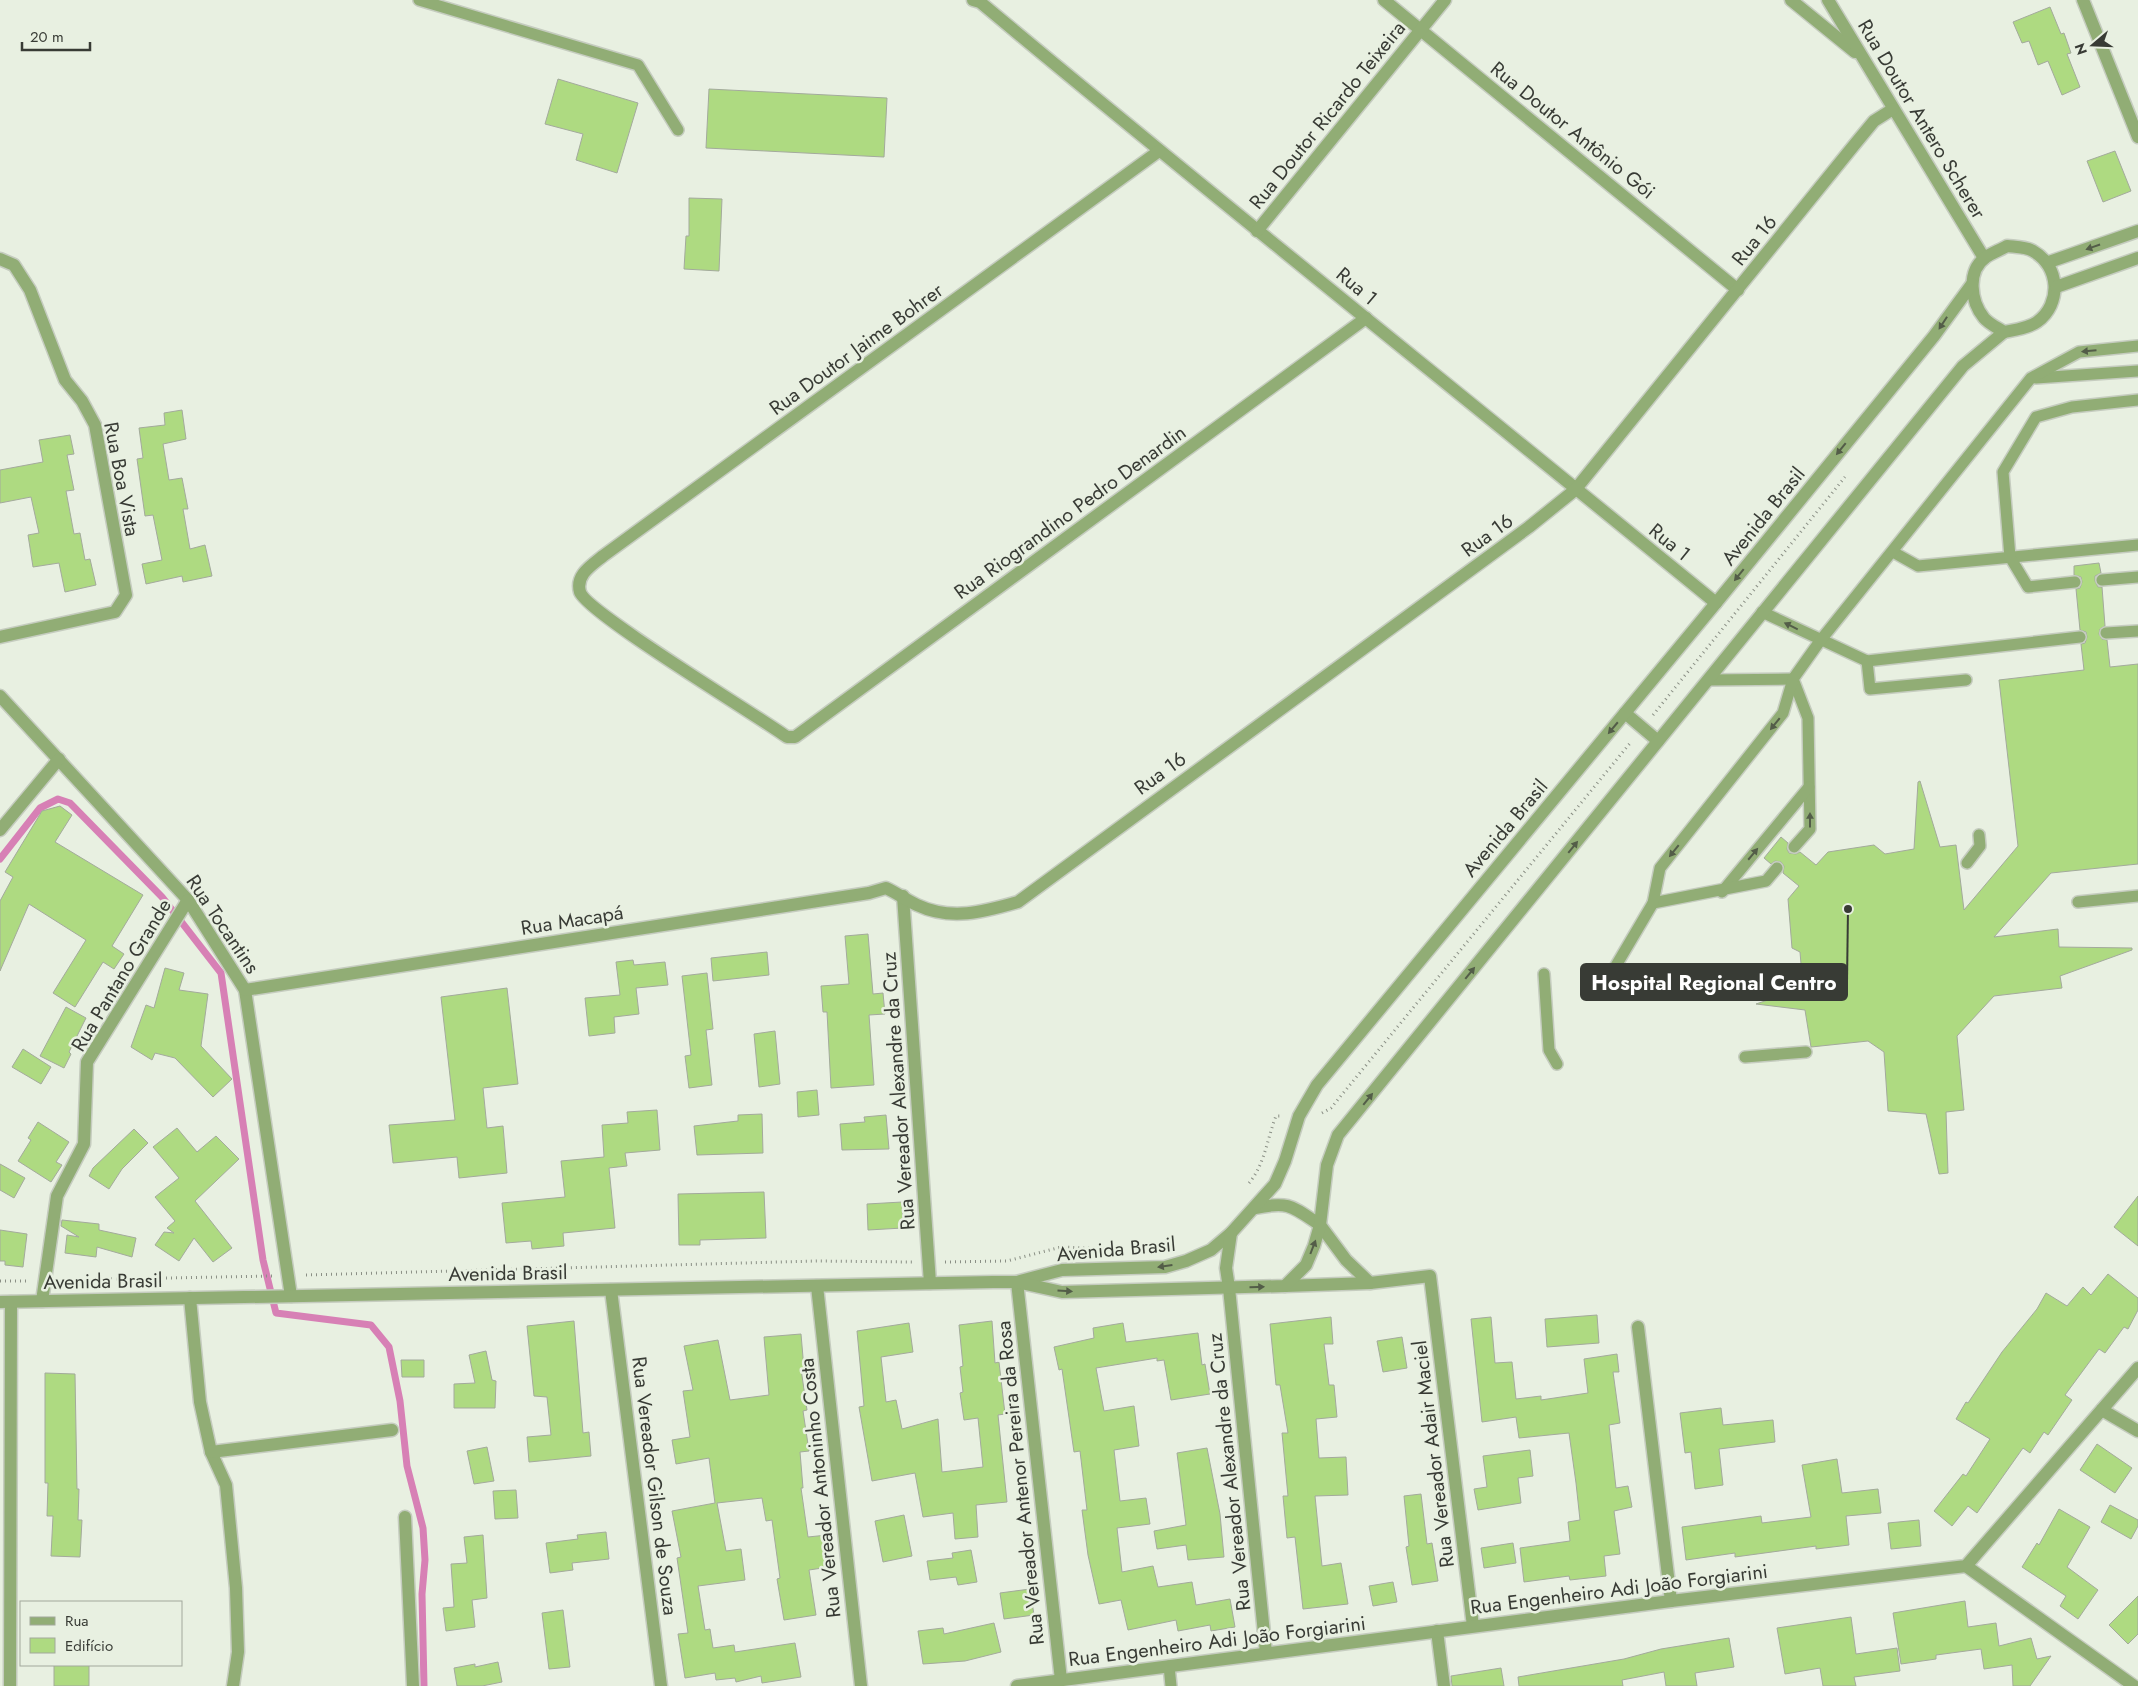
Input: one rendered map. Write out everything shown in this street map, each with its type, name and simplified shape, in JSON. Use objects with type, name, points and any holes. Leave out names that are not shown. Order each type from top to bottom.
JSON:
[{"type":"street","name":"Rua 1","points":[[973,0],[980,2],[1159,151],[1716,603]]},
{"type":"street","name":"Rua Doutor Antônio Gói","points":[[1384,0],[1738,290]]},
{"type":"street","name":"Rua Doutor Ricardo Teixeira","points":[[1257,231],[1445,0]]},
{"type":"street","points":[[1791,0],[1862,58]]},
{"type":"street","name":"Rua Doutor Antero Scherer","points":[[1828,0],[1984,258]]},
{"type":"street","points":[[2082,0],[2138,137]]},
{"type":"street","name":"Rua 16","points":[[903,896],[917,905],[954,915],[986,912],[1018,902],[1529,527],[1576,490],[1855,144],[1874,122],[1893,109]]},
{"type":"street","name":"Rua Doutor Jaime Bohrer","points":[[795,737],[787,737],[620,627],[588,603],[580,593],[579,581],[586,570],[603,556],[1159,151]]},
{"type":"street","points":[[2049,262],[2138,231]]},
{"type":"street","points":[[1285,1286],[1306,1265],[1320,1225],[1327,1165],[1338,1135],[1963,366],[2004,332],[2037,323],[2051,307],[2056,287],[2049,262],[2032,250],[2007,246],[1984,258]]},
{"type":"street","name":"Avenida Brasil","points":[[1017,1282],[1062,1270],[1165,1267],[1186,1261],[1210,1250],[1231,1233],[1255,1208],[1275,1184],[1285,1161],[1299,1116],[1317,1084],[1716,603],[1934,336],[1972,284],[1976,270],[1984,258]]},
{"type":"street","points":[[2056,287],[2138,258]]},
{"type":"street","name":"Rua Boa Vista","points":[[0,259],[14,265],[30,290],[65,380],[82,401],[94,425],[126,595],[115,612],[0,637]]},
{"type":"street","points":[[1972,284],[1974,301],[1985,319],[2004,332]]},
{"type":"street","name":"Rua Riograndino Pedro Denardin","points":[[795,737],[1366,318]]},
{"type":"street","name":"Rua Tocantins","points":[[0,696],[188,900],[245,990],[291,1296]]},
{"type":"street","points":[[1625,713],[1658,742]]},
{"type":"street","points":[[0,830],[59,760]]},
{"type":"street","name":"Rua Macapá","points":[[245,990],[869,893],[886,888],[903,896]]},
{"type":"street","name":"Rua Vereador Alexandre da Cruz","points":[[903,896],[930,1283]]},
{"type":"street","name":"Rua Pantano Grande","points":[[42,1301],[57,1196],[84,1144],[87,1062],[188,900]]},
{"type":"street","points":[[1255,1208],[1278,1203],[1292,1206],[1320,1225],[1346,1260],[1370,1283]]},
{"type":"street","points":[[1229,1288],[1226,1268],[1231,1233]]},
{"type":"street","name":"Avenida Brasil","points":[[5,1302],[1017,1282],[1062,1292],[1370,1283],[1430,1276]]},
{"type":"street","name":"Rua Vereador Adair Maciel","points":[[1430,1276],[1473,1626]]},
{"type":"street","name":"Rua Vereador Antenor Pereira da Rosa","points":[[1017,1282],[1061,1680]]},
{"type":"street","name":"Rua Vereador Antoninho Costa","points":[[817,1286],[861,1686]]},
{"type":"street","name":"Rua Vereador Alexandre da Cruz","points":[[1229,1288],[1266,1653]]},
{"type":"street","name":"Rua Vereador Gilson de Souza","points":[[611,1290],[661,1686]]},
{"type":"street","points":[[190,1298],[200,1402],[211,1452],[226,1485],[235,1578],[238,1652],[232,1686]]},
{"type":"street","points":[[5,1302],[10,1686]]},
{"type":"street","points":[[1638,1327],[1671,1601]]},
{"type":"street","points":[[2134,1686],[1966,1566],[2138,1368]]},
{"type":"street","points":[[2102,1410],[2138,1431]]},
{"type":"street","points":[[211,1452],[392,1430]]},
{"type":"street","points":[[405,1518],[413,1686]]},
{"type":"street","name":"Rua Engenheiro Adi João Forgiarini","points":[[1017,1686],[1473,1626],[1966,1566]]},
{"type":"street","points":[[1437,1631],[1444,1686]]},
{"type":"lane","points":[[419,0],[638,65],[678,130]]},
{"type":"lane","points":[[1614,970],[1653,903],[1660,868],[1783,713],[1793,679],[1820,641],[2031,378],[2079,352],[2138,346]]},
{"type":"lane","points":[[2031,378],[2138,371]]},
{"type":"lane","points":[[2075,582],[2028,587],[2010,557],[2003,472],[2036,417],[2053,411],[2138,400]]},
{"type":"lane","points":[[1893,552],[1918,566],[2138,545]]},
{"type":"lane","points":[[2102,580],[2138,577]]},
{"type":"lane","points":[[1762,612],[1820,641],[1867,661],[2080,637]]},
{"type":"lane","points":[[2106,634],[2138,630]]},
{"type":"lane","points":[[1867,661],[1870,689],[1966,680]]},
{"type":"lane","points":[[1709,680],[1793,679]]},
{"type":"lane","points":[[1793,679],[1808,718],[1810,829],[1794,848]]},
{"type":"lane","points":[[1722,892],[1809,787]]},
{"type":"lane","points":[[1967,864],[1980,846],[1979,836]]},
{"type":"lane","points":[[1653,903],[1722,892],[1766,881],[1777,868]]},
{"type":"lane","points":[[2078,902],[2138,896]]},
{"type":"lane","points":[[1544,974],[1548,1050],[1557,1064]]},
{"type":"lane","points":[[1745,1057],[1806,1052]]},
{"type":"lane","points":[[1168,1666],[1171,1686]]},
{"type":"path","points":[[1142,1248],[1177,1244]]},
{"type":"path","points":[[0,1281],[288,1276],[816,1261],[928,1263],[1007,1261],[1061,1247],[1118,1250]]},
{"type":"building","points":[[2050,7],[2061,34],[2064,33],[2071,53],[2067,54],[2080,87],[2062,95],[2048,61],[2038,65],[2029,41],[2022,43],[2013,22]]},
{"type":"building","points":[[558,79],[638,103],[617,173],[576,160],[583,134],[545,124]]},
{"type":"building","points":[[709,89],[887,98],[884,157],[706,148]]},
{"type":"building","points":[[2115,151],[2131,191],[2103,202],[2087,161]]},
{"type":"building","points":[[689,198],[722,199],[719,271],[684,269],[686,236],[689,236]]},
{"type":"building","points":[[182,410],[186,439],[163,444],[169,480],[182,478],[188,509],[183,509],[190,549],[205,545],[212,576],[183,582],[182,576],[146,584],[142,564],[162,560],[153,515],[145,516],[137,459],[143,458],[139,428],[165,425],[164,413]]},
{"type":"building","points":[[70,435],[74,454],[67,455],[74,490],[66,491],[74,534],[80,533],[85,560],[90,559],[96,585],[65,592],[59,563],[33,567],[28,535],[39,533],[31,497],[0,503],[0,470],[43,462],[39,440]]},
{"type":"building","points":[[2099,563],[2101,573],[2095,576],[2095,581],[2098,587],[2102,587],[2105,626],[2100,629],[2099,634],[2102,639],[2107,640],[2110,667],[2138,664],[2138,864],[2051,873],[1994,937],[2058,929],[2059,947],[2132,948],[2132,950],[2060,976],[2062,988],[1994,996],[1957,1036],[1964,1110],[1946,1112],[1948,1173],[1939,1174],[1926,1114],[1888,1111],[1884,1052],[1868,1041],[1811,1047],[1805,1010],[1756,1004],[1803,988],[1800,952],[1792,948],[1788,899],[1799,886],[1783,873],[1784,866],[1781,862],[1775,861],[1771,864],[1764,858],[1781,837],[1788,843],[1787,849],[1789,853],[1796,854],[1800,852],[1816,865],[1828,852],[1874,845],[1885,854],[1914,849],[1918,782],[1920,781],[1940,847],[1956,845],[1964,910],[2018,846],[1999,680],[2084,670],[2081,644],[2085,643],[2087,637],[2086,632],[2080,630],[2076,589],[2080,588],[2082,582],[2081,577],[2074,575],[2074,566]]},
{"type":"building","points":[[60,806],[72,815],[55,842],[143,895],[112,946],[124,954],[114,969],[103,962],[75,1007],[53,993],[86,940],[29,904],[0,971],[0,901],[13,877],[5,872],[42,811]]},
{"type":"building","points":[[868,934],[873,994],[883,993],[885,1014],[869,1015],[874,1085],[831,1088],[827,1012],[823,1012],[821,986],[849,984],[845,936]]},
{"type":"building","points":[[767,952],[769,975],[713,981],[711,958]]},
{"type":"building","points":[[633,960],[634,965],[665,962],[668,985],[636,988],[639,1014],[614,1017],[615,1033],[589,1036],[585,998],[620,995],[616,962]]},
{"type":"building","points":[[165,968],[184,973],[179,990],[208,994],[201,1046],[232,1079],[213,1097],[175,1058],[155,1053],[152,1060],[131,1047],[146,1005],[154,1008]]},
{"type":"building","points":[[707,973],[713,1029],[706,1030],[712,1085],[689,1088],[685,1056],[691,1055],[682,976]]},
{"type":"building","points":[[507,988],[518,1084],[483,1088],[487,1128],[503,1126],[507,1173],[459,1178],[457,1157],[393,1163],[389,1125],[455,1120],[441,997]]},
{"type":"building","points":[[66,1007],[86,1018],[69,1052],[71,1054],[64,1068],[40,1056]]},
{"type":"building","points":[[775,1031],[780,1084],[759,1087],[754,1034]]},
{"type":"building","points":[[23,1049],[51,1067],[41,1084],[12,1067]]},
{"type":"building","points":[[817,1090],[819,1115],[798,1117],[797,1092]]},
{"type":"building","points":[[657,1110],[660,1150],[625,1153],[627,1166],[609,1168],[615,1228],[563,1233],[564,1246],[532,1249],[531,1241],[506,1243],[502,1203],[565,1197],[561,1161],[604,1157],[602,1125],[628,1123],[627,1112]]},
{"type":"building","points":[[762,1114],[763,1153],[697,1155],[694,1126],[738,1121],[738,1115]]},
{"type":"building","points":[[886,1115],[889,1149],[842,1150],[840,1124],[865,1122],[864,1117]]},
{"type":"building","points":[[38,1122],[69,1142],[56,1162],[62,1165],[51,1182],[18,1161],[31,1140],[28,1138]]},
{"type":"building","points":[[177,1128],[197,1152],[216,1136],[239,1159],[195,1201],[232,1248],[213,1262],[194,1238],[179,1261],[155,1245],[164,1232],[174,1233],[167,1228],[175,1221],[155,1197],[179,1178],[153,1147]]},
{"type":"building","points":[[134,1129],[148,1143],[122,1169],[109,1189],[89,1176],[93,1168]]},
{"type":"building","points":[[0,1164],[25,1178],[14,1198],[0,1190]]},
{"type":"building","points":[[764,1192],[766,1238],[700,1240],[700,1245],[679,1245],[678,1194]]},
{"type":"building","points":[[2138,1196],[2138,1246],[2114,1227]]},
{"type":"building","points":[[902,1202],[903,1228],[868,1230],[867,1204]]},
{"type":"building","points":[[62,1220],[99,1224],[99,1230],[136,1238],[132,1257],[97,1247],[96,1257],[65,1253],[67,1235],[79,1237],[61,1226]]},
{"type":"building","points":[[0,1230],[27,1234],[23,1267],[5,1265],[5,1261],[0,1261]]},
{"type":"building","points":[[2108,1274],[2138,1298],[2138,1310],[2128,1329],[2124,1327],[2105,1353],[2099,1349],[2065,1395],[2072,1400],[2048,1435],[2044,1432],[2030,1453],[2023,1448],[1977,1513],[1968,1506],[1952,1526],[1934,1511],[1963,1474],[1966,1476],[1990,1439],[1956,1419],[1966,1402],[1968,1403],[2002,1352],[2037,1309],[2046,1293],[2067,1306],[2083,1287],[2091,1295]]},
{"type":"building","points":[[1597,1315],[1599,1343],[1547,1347],[1545,1319]]},
{"type":"building","points":[[1331,1317],[1333,1344],[1324,1344],[1329,1385],[1334,1385],[1337,1417],[1316,1419],[1319,1458],[1346,1457],[1348,1495],[1315,1496],[1322,1566],[1341,1563],[1348,1604],[1303,1609],[1295,1537],[1287,1538],[1283,1496],[1288,1496],[1282,1433],[1288,1433],[1280,1385],[1276,1385],[1270,1324]]},
{"type":"building","points":[[1491,1317],[1495,1363],[1512,1362],[1516,1399],[1541,1396],[1541,1400],[1588,1393],[1584,1359],[1617,1354],[1619,1372],[1613,1372],[1620,1423],[1609,1425],[1616,1488],[1628,1486],[1632,1507],[1614,1511],[1620,1554],[1604,1556],[1606,1576],[1570,1580],[1569,1576],[1524,1582],[1520,1548],[1570,1541],[1568,1522],[1580,1520],[1576,1483],[1569,1433],[1519,1438],[1516,1417],[1482,1422],[1471,1319]]},
{"type":"building","points":[[574,1321],[583,1433],[589,1432],[591,1456],[529,1462],[527,1437],[551,1435],[547,1397],[534,1396],[527,1326]]},
{"type":"building","points":[[992,1321],[995,1363],[999,1362],[1005,1414],[998,1415],[1007,1502],[976,1505],[978,1537],[955,1539],[953,1513],[923,1517],[915,1473],[872,1481],[859,1407],[864,1406],[857,1331],[909,1323],[913,1352],[881,1357],[886,1402],[896,1400],[902,1429],[938,1419],[942,1472],[983,1467],[978,1418],[964,1420],[960,1393],[963,1392],[960,1367],[963,1366],[959,1325]]},
{"type":"building","points":[[1123,1323],[1126,1342],[1198,1333],[1202,1365],[1205,1364],[1210,1394],[1171,1400],[1164,1360],[1157,1361],[1157,1358],[1096,1368],[1104,1411],[1134,1406],[1139,1446],[1114,1450],[1120,1501],[1146,1498],[1150,1524],[1117,1528],[1122,1572],[1153,1566],[1158,1587],[1192,1582],[1196,1605],[1230,1599],[1235,1627],[1211,1631],[1210,1625],[1178,1631],[1176,1620],[1128,1630],[1121,1600],[1099,1604],[1088,1555],[1082,1510],[1087,1510],[1080,1451],[1074,1452],[1062,1369],[1059,1370],[1054,1347],[1094,1338],[1093,1328]]},
{"type":"building","points":[[801,1334],[804,1369],[801,1369],[807,1410],[803,1411],[809,1451],[800,1452],[803,1488],[801,1488],[808,1537],[827,1535],[829,1552],[827,1552],[829,1567],[809,1570],[816,1615],[784,1620],[777,1579],[780,1578],[772,1520],[766,1521],[762,1498],[717,1503],[726,1551],[741,1549],[745,1580],[698,1586],[705,1630],[710,1629],[713,1648],[734,1645],[735,1652],[795,1643],[801,1677],[762,1683],[761,1676],[736,1682],[735,1678],[716,1680],[715,1673],[685,1678],[678,1634],[688,1633],[677,1558],[681,1557],[672,1511],[715,1503],[709,1458],[676,1464],[672,1440],[690,1437],[683,1391],[693,1390],[684,1346],[718,1340],[730,1400],[769,1395],[764,1337]]},
{"type":"building","points":[[1402,1337],[1407,1368],[1383,1372],[1377,1341]]},
{"type":"building","points":[[486,1351],[492,1380],[496,1381],[495,1408],[454,1408],[454,1384],[475,1383],[469,1355]]},
{"type":"building","points":[[401,1360],[424,1360],[424,1377],[402,1377]]},
{"type":"building","points":[[45,1373],[75,1374],[77,1489],[79,1489],[78,1520],[82,1520],[80,1557],[51,1556],[53,1516],[47,1516],[48,1483],[45,1483]]},
{"type":"building","points":[[1721,1408],[1723,1425],[1773,1420],[1775,1442],[1719,1449],[1723,1485],[1695,1489],[1691,1452],[1685,1453],[1680,1413]]},
{"type":"building","points":[[2097,1444],[2132,1468],[2115,1493],[2080,1470]]},
{"type":"building","points":[[487,1447],[494,1481],[474,1484],[467,1451]]},
{"type":"building","points":[[1207,1448],[1220,1514],[1224,1557],[1188,1560],[1186,1545],[1157,1549],[1154,1531],[1186,1525],[1177,1453]]},
{"type":"building","points":[[1530,1450],[1533,1476],[1518,1478],[1521,1503],[1478,1510],[1474,1489],[1487,1487],[1483,1456]]},
{"type":"building","points":[[1837,1459],[1842,1493],[1878,1489],[1881,1513],[1846,1516],[1849,1545],[1816,1549],[1816,1546],[1735,1557],[1735,1553],[1686,1560],[1682,1527],[1761,1516],[1762,1523],[1811,1517],[1802,1465]]},
{"type":"building","points":[[516,1490],[518,1518],[495,1519],[493,1491]]},
{"type":"building","points":[[1421,1494],[1427,1544],[1432,1543],[1438,1581],[1412,1585],[1406,1547],[1409,1546],[1404,1496]]},
{"type":"building","points":[[2110,1505],[2138,1520],[2138,1526],[2131,1539],[2101,1522]]},
{"type":"building","points":[[2059,1509],[2090,1527],[2067,1567],[2098,1590],[2078,1619],[2060,1606],[2066,1596],[2022,1567],[2037,1543],[2039,1545]]},
{"type":"building","points":[[904,1515],[912,1556],[883,1562],[875,1521]]},
{"type":"building","points":[[1919,1520],[1921,1546],[1891,1549],[1888,1523]]},
{"type":"building","points":[[606,1532],[609,1559],[572,1563],[573,1570],[550,1573],[546,1543],[578,1539],[577,1535]]},
{"type":"building","points":[[483,1535],[487,1598],[472,1600],[475,1627],[446,1631],[443,1608],[454,1607],[451,1564],[467,1563],[464,1537]]},
{"type":"building","points":[[1513,1543],[1516,1563],[1484,1568],[1481,1548]]},
{"type":"building","points":[[971,1550],[977,1582],[958,1585],[956,1577],[930,1580],[927,1561],[953,1558],[952,1553]]},
{"type":"building","points":[[1393,1582],[1397,1602],[1373,1606],[1369,1586]]},
{"type":"building","points":[[1030,1589],[1034,1615],[1004,1619],[1000,1593]]},
{"type":"building","points":[[2138,1596],[2138,1634],[2128,1644],[2109,1625]]},
{"type":"building","points":[[1965,1601],[1968,1627],[1996,1623],[1999,1646],[2031,1638],[2037,1659],[2051,1656],[2030,1686],[2013,1686],[2012,1665],[1984,1669],[1981,1649],[1936,1655],[1936,1659],[1901,1664],[1893,1613]]},
{"type":"building","points":[[563,1610],[570,1667],[549,1669],[542,1613]]},
{"type":"building","points":[[1851,1617],[1856,1654],[1897,1648],[1900,1671],[1854,1677],[1856,1686],[1823,1686],[1820,1668],[1785,1674],[1777,1628]]},
{"type":"building","points":[[994,1623],[1001,1652],[965,1661],[923,1664],[918,1631],[943,1628],[944,1634]]},
{"type":"building","points":[[1729,1638],[1734,1667],[1695,1673],[1697,1686],[1666,1686],[1664,1672],[1622,1680],[1623,1686],[1519,1686],[1518,1677],[1624,1659],[1661,1649]]},
{"type":"building","points":[[498,1662],[502,1682],[482,1686],[457,1686],[454,1668],[475,1664],[475,1667]]},
{"type":"building","points":[[54,1666],[89,1666],[89,1686],[54,1686]]},
{"type":"building","points":[[1501,1668],[1504,1686],[1452,1686],[1451,1676]]},
{"type":"waterway","points":[[0,859],[40,808],[58,799],[70,803],[162,897],[221,973],[263,1260],[276,1313],[371,1325],[389,1347],[400,1401],[407,1466],[423,1528],[425,1560],[422,1594],[424,1686]]},
{"type":"place","name":"Hospital Regional Centro","points":[[1848,909]]}]
